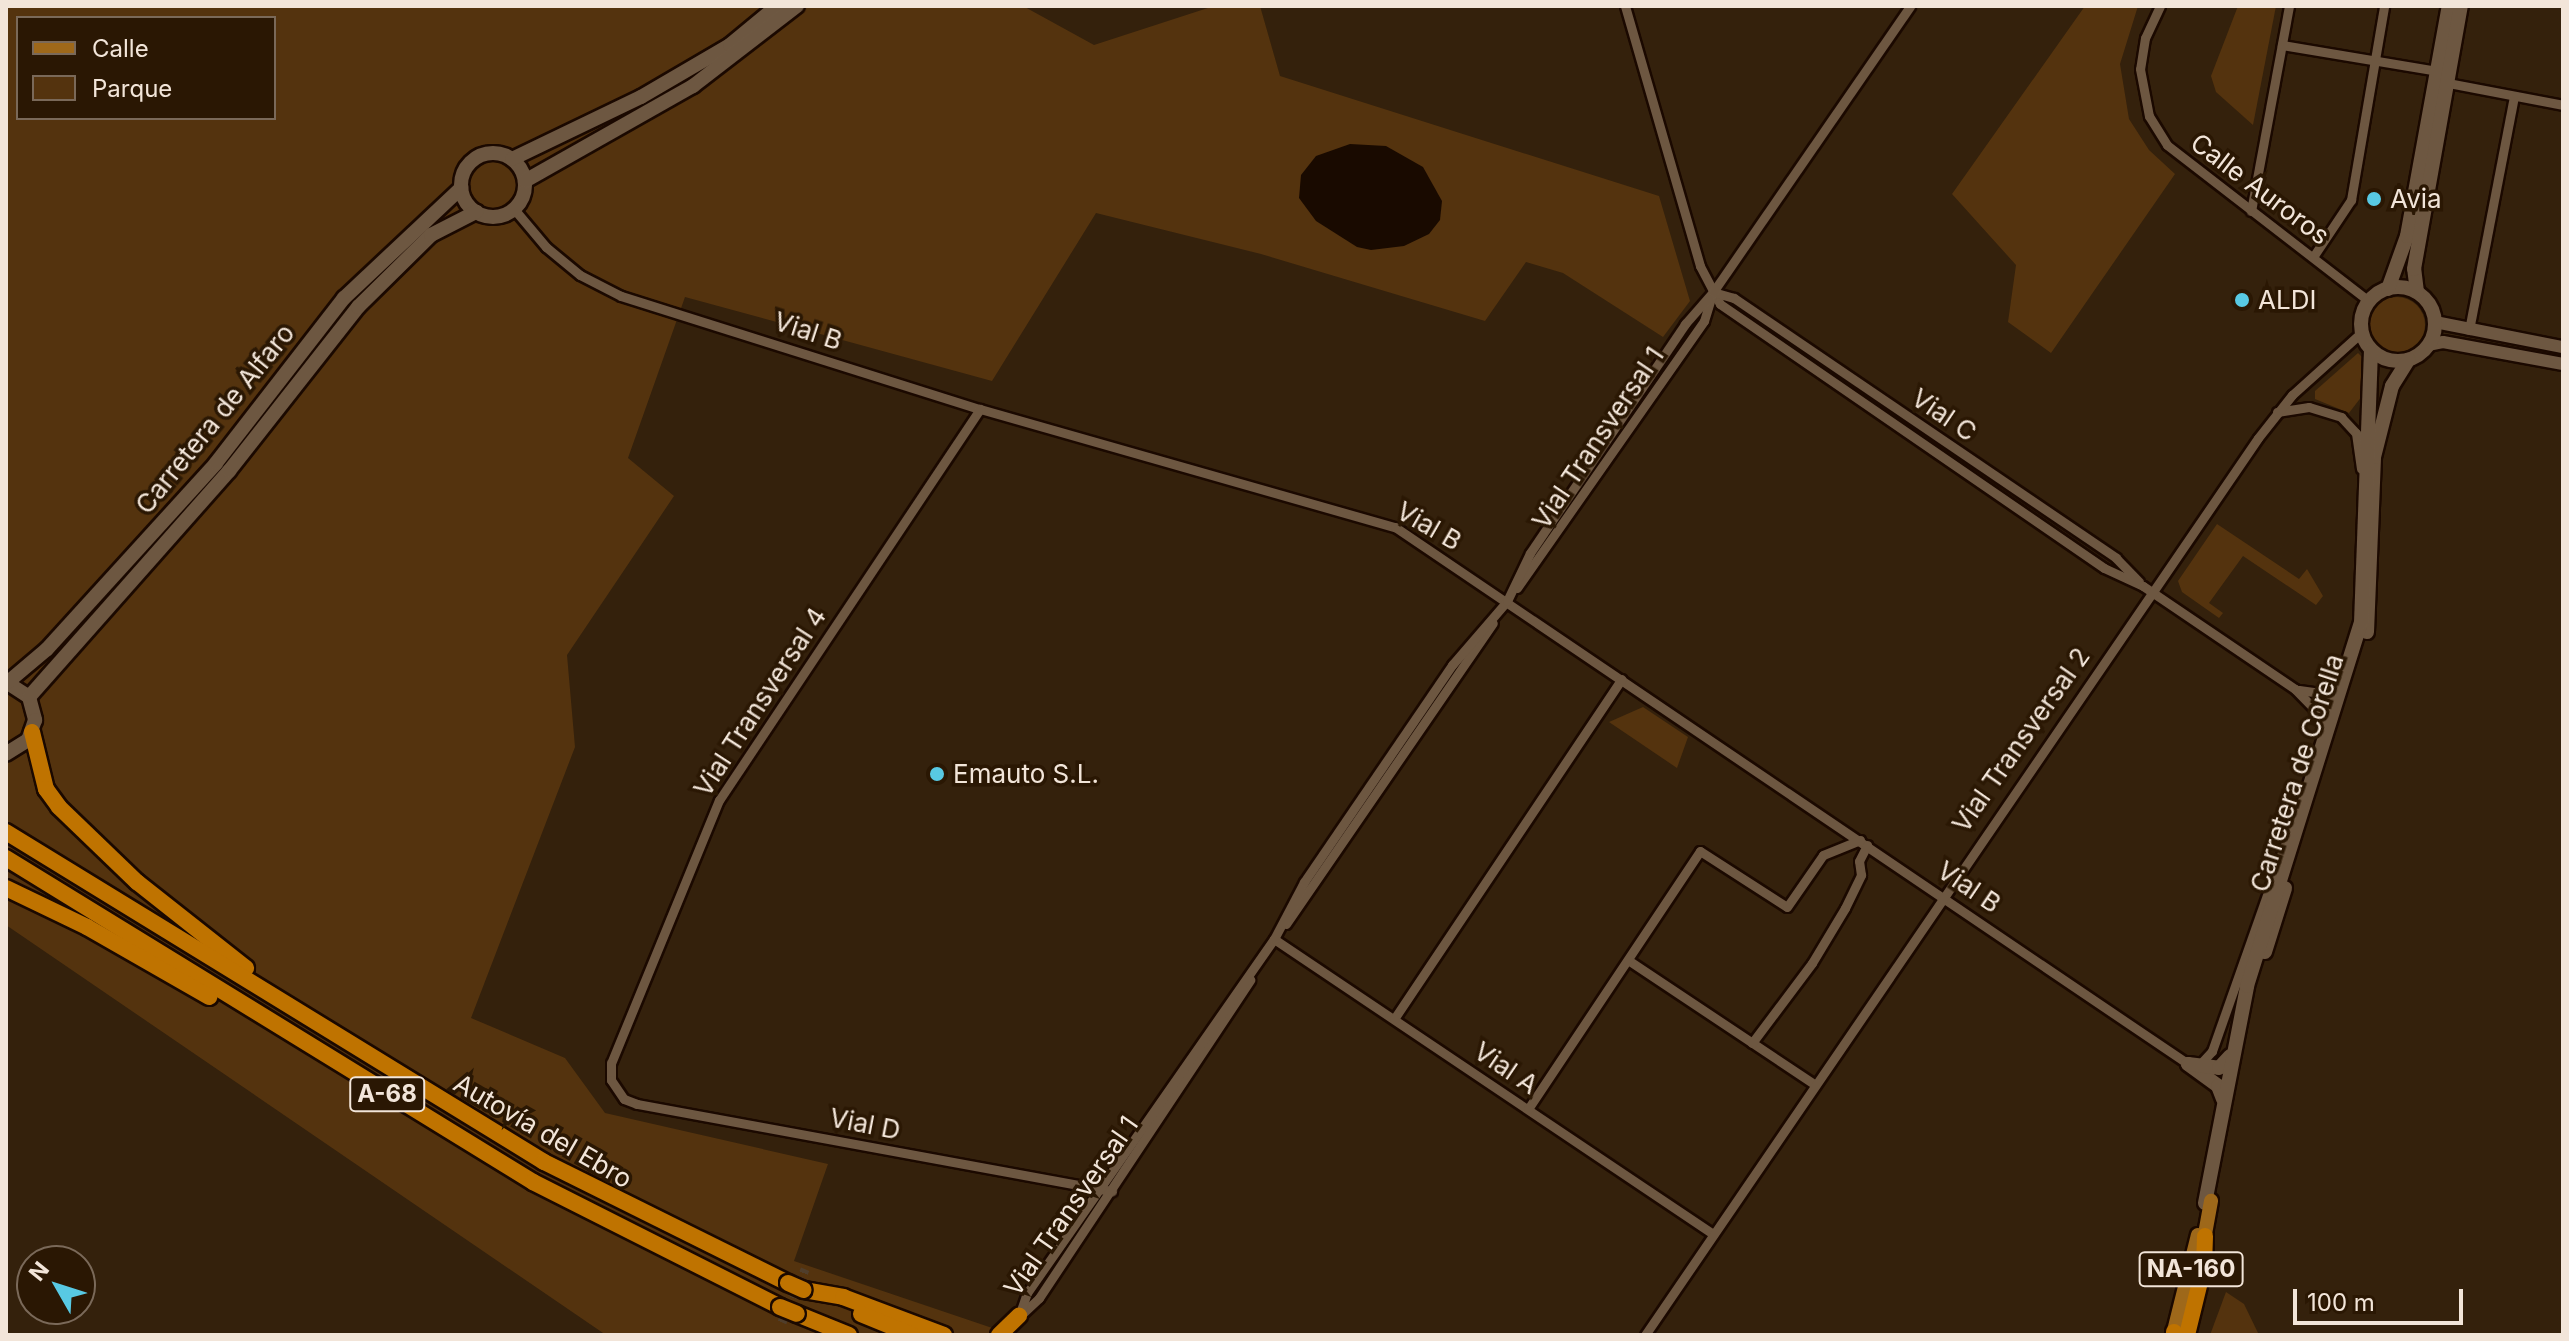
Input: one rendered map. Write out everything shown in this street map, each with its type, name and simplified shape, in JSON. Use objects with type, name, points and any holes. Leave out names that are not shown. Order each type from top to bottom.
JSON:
[{"type":"highway","points":[[32,732],[46,789],[59,807],[159,900],[282,992],[306,1017]]},
{"type":"highway","name":"Autovía del Ebro","points":[[6,832],[585,1185],[788,1283],[912,1335]]},
{"type":"highway","name":"Autovía del Ebro","points":[[6,858],[546,1189],[780,1307],[849,1335]]},
{"type":"highway","points":[[6,888],[303,1042]]},
{"type":"highway","points":[[2178,1334],[2205,1236]]},
{"type":"highway","points":[[804,1290],[843,1297],[944,1335]]},
{"type":"highway","points":[[999,1335],[1019,1316]]},
{"type":"highway","points":[[1019,1316],[1019,1335]]},
{"type":"main road","points":[[512,159],[641,97],[730,45],[777,6]]},
{"type":"main road","points":[[525,181],[512,159],[495,152],[477,157],[464,170],[461,188],[476,212],[495,217],[514,209],[525,181],[693,86],[797,6]]},
{"type":"main road","points":[[2449,6],[2407,236],[2388,289],[2369,301],[2362,332],[2371,350],[2391,361],[2408,360],[2429,345],[2435,322],[2427,302],[2417,292],[2414,269],[2461,6]]},
{"type":"main road","name":"Carretera de Alfaro","points":[[7,682],[47,649],[216,463],[344,298],[461,188]]},
{"type":"main road","name":"Carretera de Alfaro","points":[[29,697],[229,471],[358,307],[431,235],[476,212]]},
{"type":"main road","points":[[2388,289],[2417,292]]},
{"type":"main road","name":"Carretera de Corella","points":[[2208,1202],[2239,1017],[2303,797],[2361,623],[2363,479],[2373,399],[2371,350]]},
{"type":"main road","name":"Carretera de Corella","points":[[2208,1202],[2228,1098],[2260,971],[2361,659],[2371,613],[2374,457],[2392,386],[2408,360]]},
{"type":"main road","points":[[6,754],[18,749],[32,732],[35,720],[29,697],[7,682]]},
{"type":"main road","points":[[2239,1017],[2261,906]]},
{"type":"main road","points":[[2188,1064],[2219,1068],[2231,1054]]},
{"type":"main road","points":[[2188,1064],[2218,1086],[2223,1100]]},
{"type":"main road","name":"NA-160","points":[[2205,1236],[2208,1202]]},
{"type":"main road","name":"NA-160","points":[[2178,1334],[2208,1202]]},
{"type":"street","name":"Vial C","points":[[1625,6],[1700,266],[1720,304],[2104,568],[2147,589],[2295,689],[2329,724]]},
{"type":"street","name":"Vial Transversal 1","points":[[1019,1316],[1039,1298],[1112,1191],[1274,939],[1304,882],[1452,665],[1507,601],[1530,553],[1690,318],[1713,292],[1910,6]]},
{"type":"street","name":"Calle Auroros","points":[[2160,6],[2145,38],[2140,69],[2149,116],[2167,145],[2369,301]]},
{"type":"street","points":[[2251,211],[2289,6]]},
{"type":"street","points":[[2313,257],[2348,208],[2384,6]]},
{"type":"street","points":[[2282,45],[2437,71]]},
{"type":"street","points":[[2448,83],[2563,105]]},
{"type":"street","points":[[2469,330],[2514,96]]},
{"type":"street","name":"Vial B","points":[[514,209],[546,247],[580,275],[621,296],[980,409],[1395,527],[1942,894],[2188,1064]]},
{"type":"street","name":"Vial C","points":[[1713,292],[1734,298],[2116,558],[2147,589]]},
{"type":"street","points":[[2435,322],[2563,347]]},
{"type":"street","name":"Vial Transversal 2","points":[[1645,1335],[2147,589],[2277,412],[2342,345],[2362,332]]},
{"type":"street","points":[[2429,345],[2443,342],[2563,364]]},
{"type":"street","points":[[2277,412],[2309,407],[2341,417],[2356,433],[2363,479]]},
{"type":"street","name":"Vial Transversal 4","points":[[615,1088],[611,1063],[719,800],[980,409]]},
{"type":"street","points":[[1394,1019],[1622,679]]},
{"type":"street","points":[[2295,689],[2328,694],[2341,689]]},
{"type":"street","name":"Carretera de Corella","points":[[2188,1064],[2201,1063],[2212,1051],[2261,906],[2303,797]]},
{"type":"street","points":[[1528,1109],[1700,851],[1787,907],[1823,855],[1863,843],[1859,861],[1861,875],[1845,908],[1812,963],[1752,1043]]},
{"type":"street","name":"Vial Transversal 1","points":[[1019,1316],[1027,1293],[1097,1189],[1274,939]]},
{"type":"street","name":"Vial A","points":[[1274,939],[1713,1234]]},
{"type":"street","points":[[1628,960],[1814,1084]]},
{"type":"street","name":"Vial D","points":[[615,1088],[637,1104],[1112,1191]]},
{"type":"green space","points":[[6,6],[1023,6],[1094,45],[1214,6],[1260,6],[1280,76],[1659,196],[1690,301],[1663,337],[1563,273],[1526,262],[1485,321],[1261,254],[1096,213],[992,381],[685,297],[628,458],[674,496],[567,655],[575,747],[471,1018],[565,1058],[605,1113],[828,1164],[794,1261],[1013,1335],[606,1335],[6,925]]},
{"type":"green space","points":[[2085,6],[2138,6],[2120,64],[2129,119],[2149,150],[2175,174],[2051,353],[2008,322],[2016,265],[1952,194]]},
{"type":"green space","points":[[2238,6],[2276,6],[2253,125],[2216,92],[2211,76]]},
{"type":"green space","points":[[2397,297],[2417,305],[2425,325],[2417,345],[2397,353],[2377,345],[2369,325],[2377,305]]},
{"type":"green space","points":[[2358,353],[2366,361],[2362,396],[2349,413],[2315,399],[2315,391]]},
{"type":"green space","points":[[2217,524],[2299,579],[2307,569],[2323,596],[2316,605],[2243,556],[2209,603],[2223,613],[2219,618],[2182,592],[2178,581]]},
{"type":"green space","points":[[1643,707],[1688,737],[1677,768],[1609,722]]},
{"type":"green space","points":[[2226,1292],[2244,1304],[2259,1335],[2210,1335]]},
{"type":"shaded area","points":[[1350,144],[1386,146],[1423,167],[1442,201],[1440,220],[1429,234],[1404,246],[1371,250],[1357,247],[1316,221],[1299,198],[1301,175],[1316,156]]},
{"type":"tunnel","points":[[782,1322],[805,1269]]},
{"type":"place","name":"Avia","points":[[2374,199]]},
{"type":"place","name":"ALDI","points":[[2242,300]]},
{"type":"place","name":"Emauto S.L.","points":[[937,774]]}]
